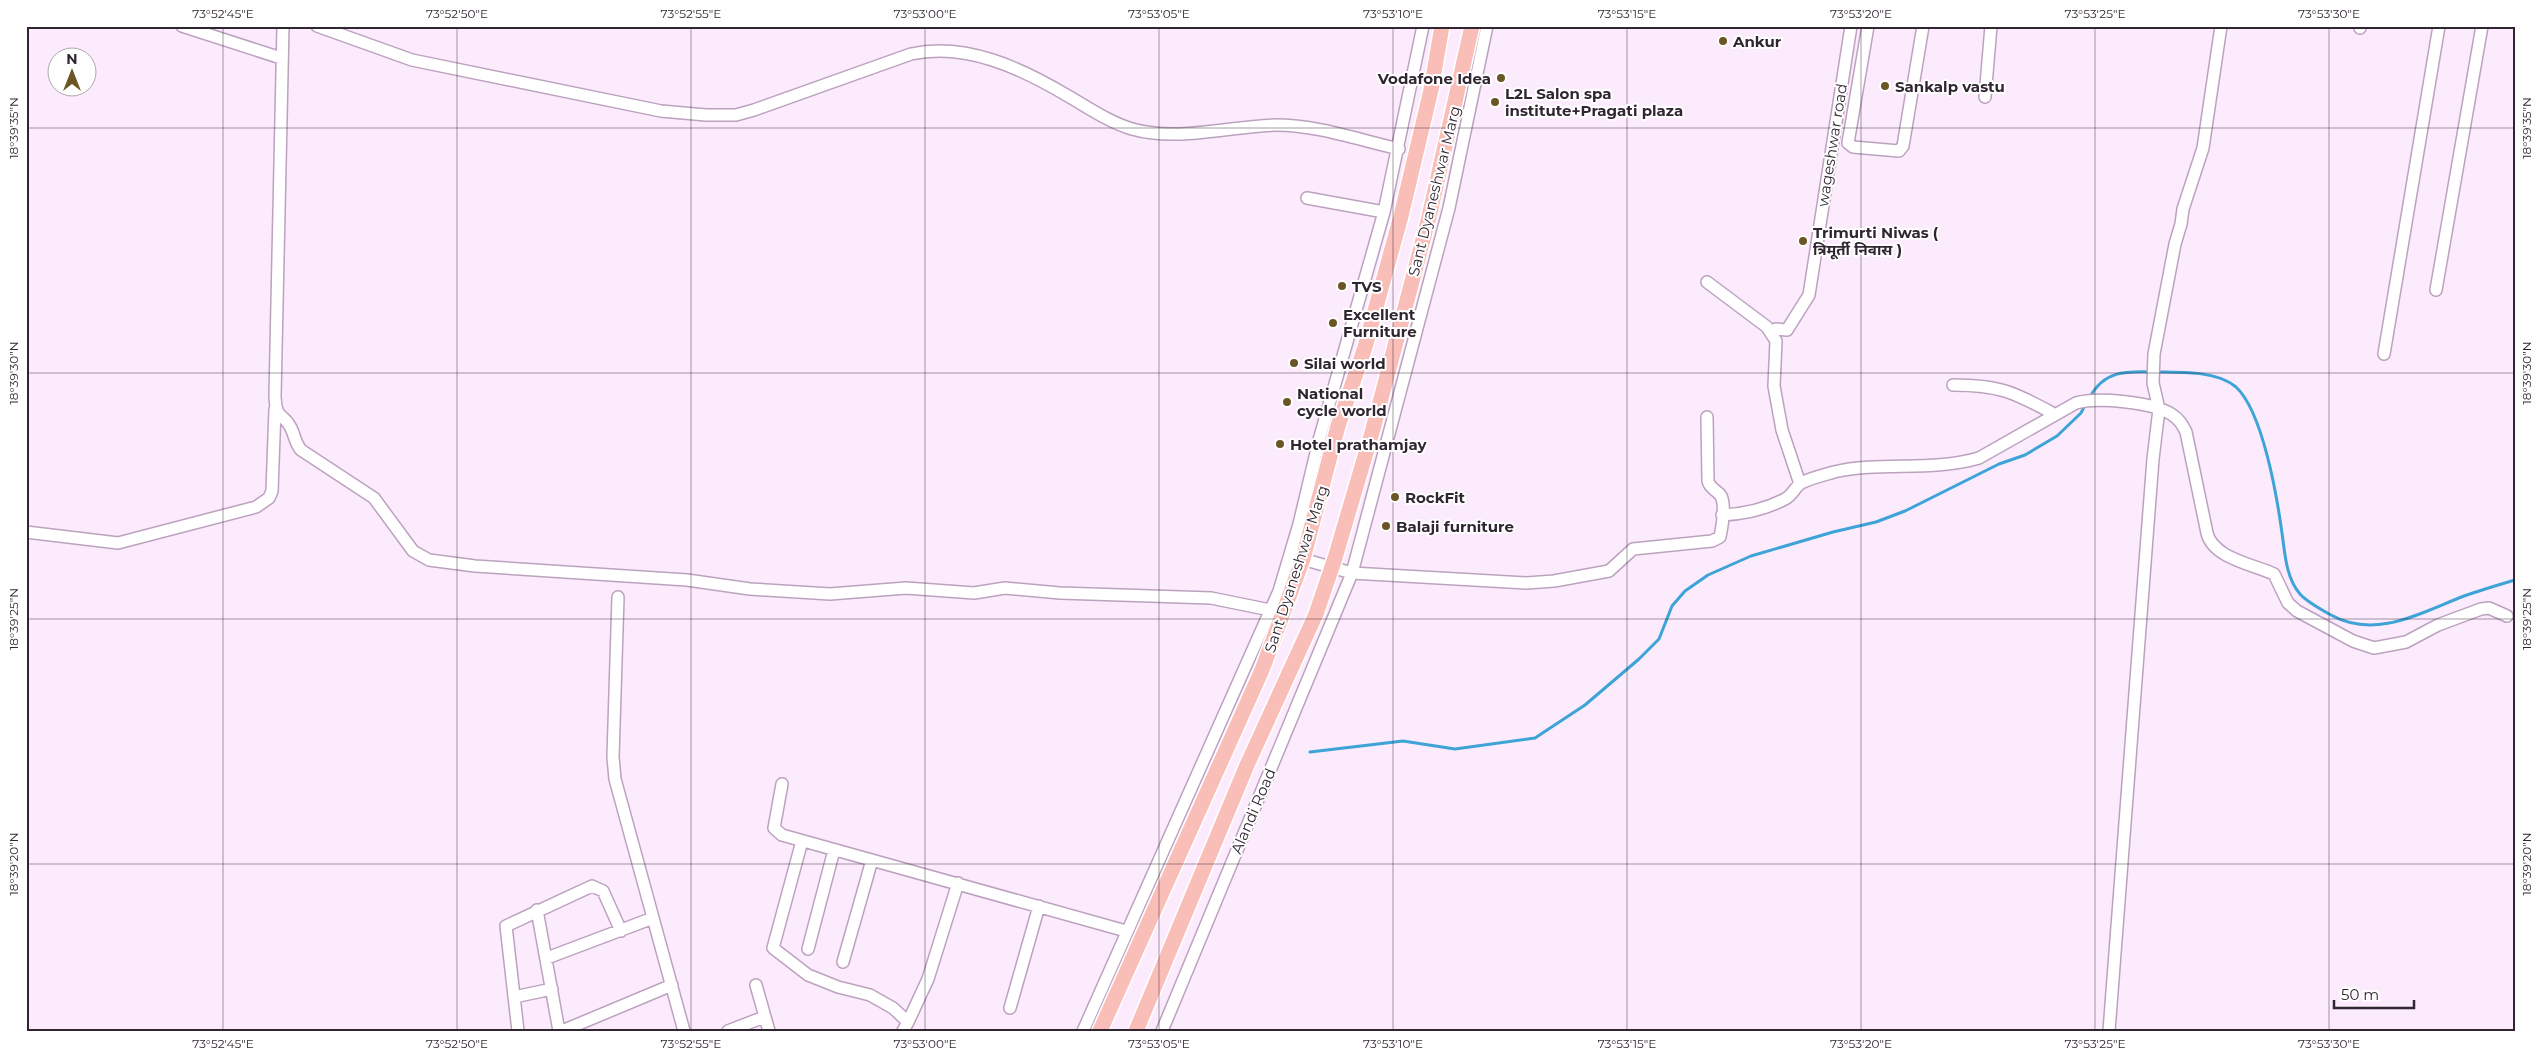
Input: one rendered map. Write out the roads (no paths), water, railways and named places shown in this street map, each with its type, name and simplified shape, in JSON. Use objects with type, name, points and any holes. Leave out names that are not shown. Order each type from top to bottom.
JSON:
[{"type":"main road","name":"Sant Dyaneshwar Marg","points":[[1100,1031],[1262,670],[1296,557],[1365,347],[1401,216],[1431,90],[1442,26]]},
{"type":"main road","name":"Sant Dyaneshwar Marg","points":[[1136,1031],[1248,765],[1312,623],[1333,563],[1373,429],[1429,217],[1472,26]]},
{"type":"street","points":[[182,26],[281,58]]},
{"type":"street","points":[[26,532],[118,543],[152,536],[256,507],[269,498],[272,491],[276,404],[283,26]]},
{"type":"street","points":[[317,26],[412,60],[661,111],[720,115],[754,110],[910,54],[930,50],[970,52],[1051,86],[1101,116],[1133,129],[1177,134],[1291,126],[1398,149]]},
{"type":"street","points":[[1083,1031],[1270,610],[1296,557],[1299,524],[1319,440],[1384,212],[1423,26]]},
{"type":"street","name":"Alandi Road","points":[[1162,1031],[1352,573],[1449,208],[1487,26]]},
{"type":"street","name":"wageshwar road","points":[[1772,332],[1776,329],[1787,330],[1809,295],[1851,26]]},
{"type":"street","points":[[1868,26],[1848,143],[1853,147],[1899,151],[1903,146],[1923,26]]},
{"type":"street","points":[[1985,97],[1990,26]]},
{"type":"street","points":[[2109,1031],[2153,459],[2159,409],[2153,383],[2154,354],[2175,244],[2182,224],[2182,209],[2202,148],[2221,26]]},
{"type":"street","points":[[2384,354],[2438,26]]},
{"type":"street","points":[[2436,290],[2482,26]]},
{"type":"street","points":[[1307,198],[1384,212]]},
{"type":"street","points":[[1707,282],[1772,332],[1776,342],[1774,386],[1782,430],[1800,484]]},
{"type":"street","points":[[1953,385],[1995,387],[2026,398],[2054,414]]},
{"type":"street","points":[[1722,515],[1770,506],[1787,498],[1800,484],[1816,477],[1854,468],[1930,467],[1967,461],[1993,450],[2054,414],[2081,402],[2093,400],[2122,402],[2159,409],[2180,421],[2186,432],[2207,533],[2212,546],[2226,555],[2274,574],[2288,603],[2307,618],[2353,641],[2374,648],[2406,642],[2438,625],[2481,609],[2489,608],[2507,616]]},
{"type":"street","points":[[276,404],[278,413],[291,427],[296,444],[301,450],[374,498],[413,551],[429,560],[475,566],[687,580],[750,588],[820,593],[854,594],[906,588],[974,593],[1005,588],[1060,593],[1210,598],[1241,602],[1270,610]]},
{"type":"street","points":[[1296,557],[1333,563],[1352,573],[1527,583],[1579,577],[1615,568],[1633,549],[1718,539],[1720,537],[1722,498],[1709,486],[1708,481],[1707,416]]},
{"type":"street","points":[[618,597],[612,757],[615,779],[684,1031]]},
{"type":"street","points":[[782,784],[774,828],[776,832],[782,835],[1126,931]]},
{"type":"street","points":[[802,841],[773,948],[808,975],[838,987],[870,995],[892,1008],[905,1026],[928,979],[958,883]]},
{"type":"street","points":[[808,949],[834,850]]},
{"type":"street","points":[[843,962],[872,860]]},
{"type":"street","points":[[518,1031],[506,926],[584,888],[598,887],[603,891],[621,931]]},
{"type":"street","points":[[1010,1008],[1039,906]]},
{"type":"street","points":[[537,910],[560,1031],[672,985]]},
{"type":"street","points":[[547,958],[653,918]]},
{"type":"street","points":[[756,985],[769,1031]]},
{"type":"street","points":[[514,998],[552,989]]},
{"type":"street","points":[[728,1031],[764,1017]]},
{"type":"waterway","points":[[2090,397],[2096,388],[2109,377],[2116,374],[2133,372],[2196,373],[2218,377],[2236,387],[2246,399],[2261,435],[2272,478],[2287,565],[2292,581],[2303,597],[2331,615],[2348,622],[2365,625],[2399,621],[2464,596],[2515,580]]},
{"type":"waterway","points":[[1310,752],[1403,741],[1455,749],[1535,738],[1585,705],[1639,659],[1659,639],[1672,606],[1685,591],[1708,575],[1751,556],[1833,532],[1876,522],[1905,511],[1999,464],[2025,455],[2057,436],[2081,413],[2085,405]]},
{"type":"place","name":"Ankur","points":[[1723,41]]},
{"type":"place","name":"Vodafone Idea","points":[[1501,78]]},
{"type":"place","name":"Sankalp vastu","points":[[1885,86]]},
{"type":"place","name":"L2L Salon spa institute+Pragati plaza","points":[[1495,102]]},
{"type":"place","name":"Trimurti Niwas ( त्रिमूर्ती निवास )","points":[[1803,241]]},
{"type":"place","name":"TVS","points":[[1342,286]]},
{"type":"place","name":"Excellent Furniture","points":[[1333,323]]},
{"type":"place","name":"Silai world","points":[[1294,363]]},
{"type":"place","name":"National cycle world","points":[[1287,402]]},
{"type":"place","name":"Hotel prathamjay","points":[[1280,444]]},
{"type":"place","name":"RockFit","points":[[1395,497]]},
{"type":"place","name":"Balaji furniture","points":[[1386,526]]}]
